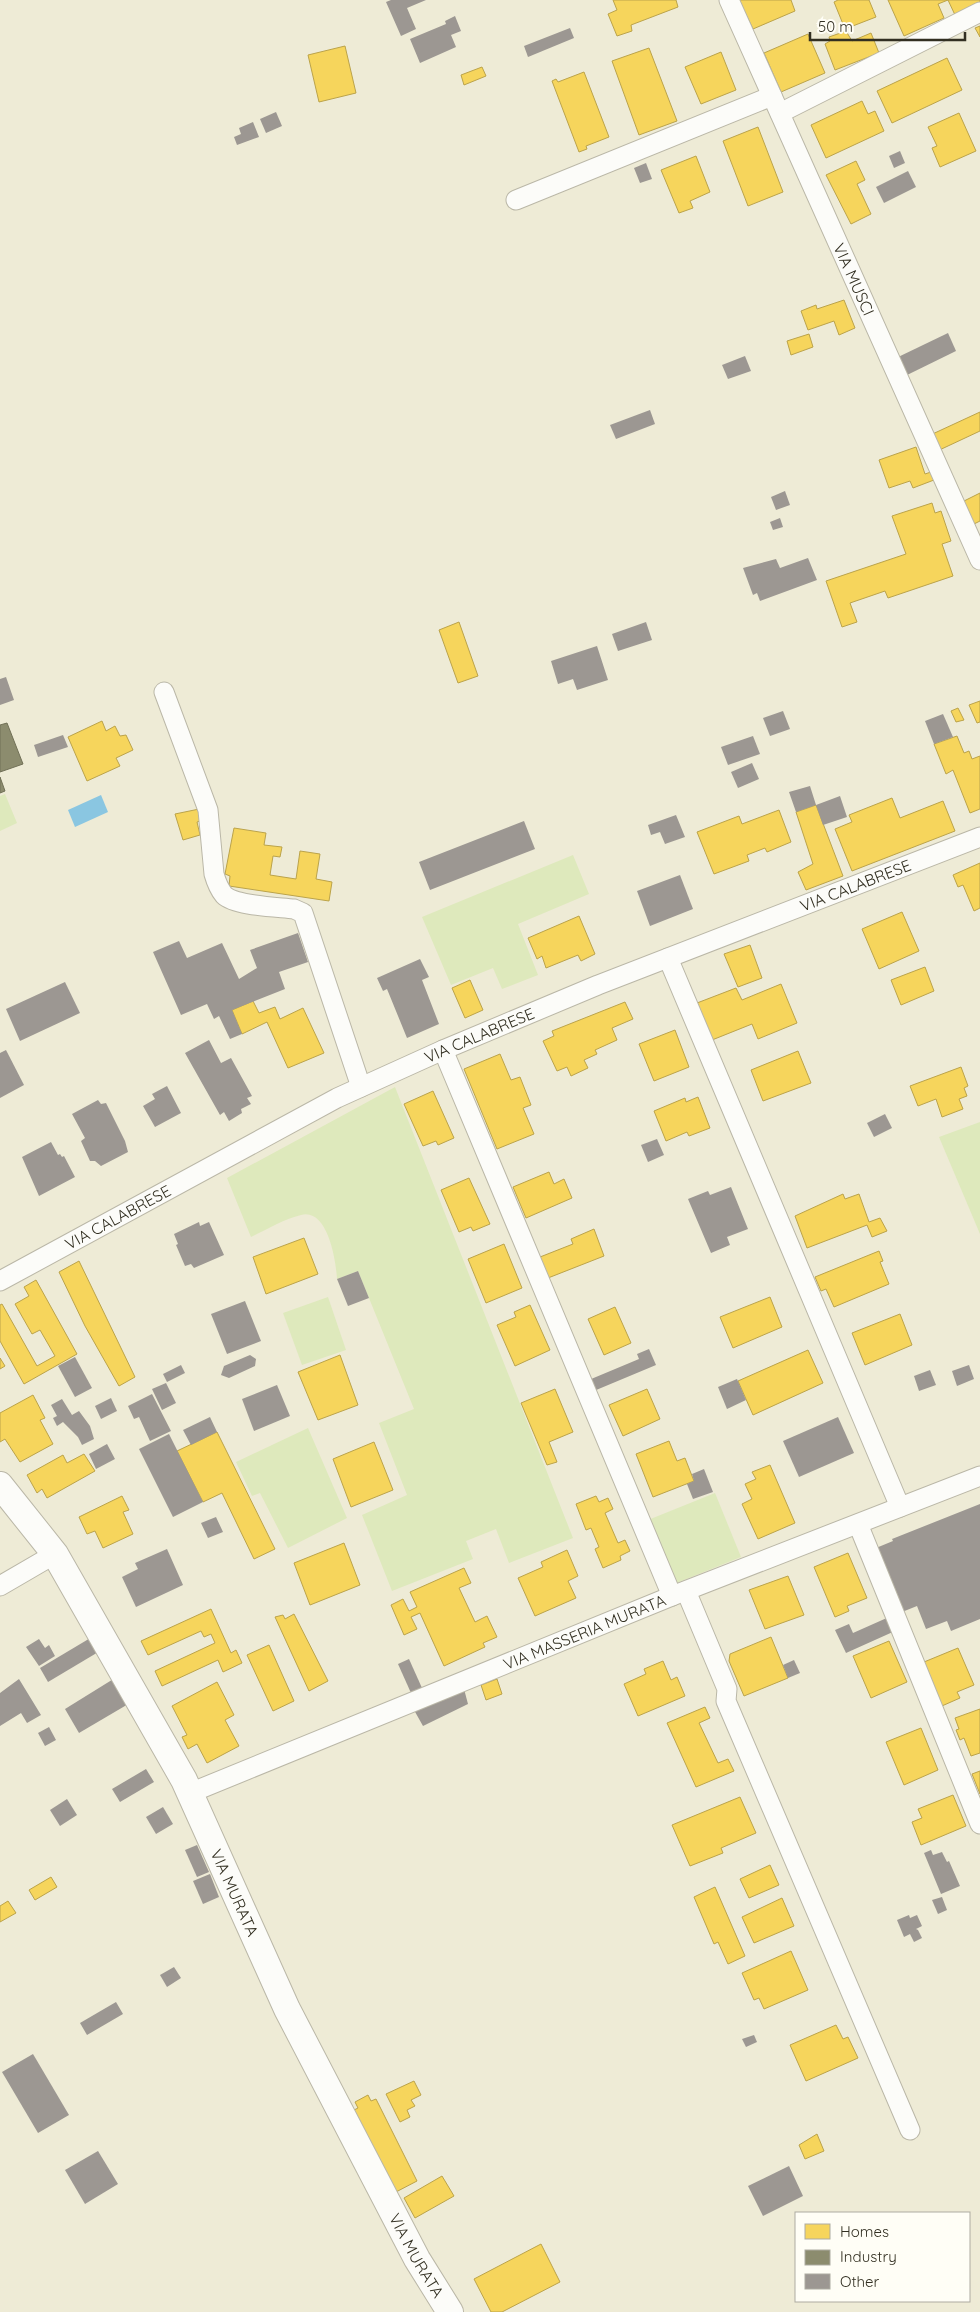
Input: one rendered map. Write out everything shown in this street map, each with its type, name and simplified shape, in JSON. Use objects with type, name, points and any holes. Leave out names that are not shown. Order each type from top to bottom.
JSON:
[{"type":"street","name":"VIA MUSCI","points":[[729,0],[980,560]]},
{"type":"street","points":[[516,200],[776,105],[980,12]]},
{"type":"street","points":[[164,692],[208,810],[214,874],[217,884],[224,894],[233,901],[294,909],[303,914],[361,1087]]},
{"type":"street","name":"VIA CALABRESE","points":[[0,1281],[361,1087],[443,1050],[668,958],[980,837]]},
{"type":"street","points":[[668,958],[900,1507]]},
{"type":"street","points":[[443,1050],[679,1594],[727,1689],[726,1701],[910,2130]]},
{"type":"street","name":"VIA MASSERIA MURATA","points":[[190,1793],[679,1594],[980,1476]]},
{"type":"street","name":"VIA MURATA","points":[[0,1485],[55,1554],[190,1793],[287,2009],[417,2259],[450,2312]]},
{"type":"street","points":[[858,1524],[980,1824]]},
{"type":"street","points":[[0,1586],[55,1554]]},
{"type":"green space","points":[[5,794],[17,823],[0,831],[0,796]]},
{"type":"green space","points":[[573,855],[589,894],[518,924],[538,975],[502,989],[493,968],[451,985],[422,917]]},
{"type":"green space","points":[[395,1087],[573,1538],[509,1563],[496,1529],[466,1541],[473,1559],[392,1591],[362,1515],[407,1495],[379,1423],[414,1409],[358,1271],[337,1279],[335,1260],[324,1227],[310,1215],[301,1215],[251,1237],[227,1178]]},
{"type":"green space","points":[[980,1122],[980,1234],[939,1137]]},
{"type":"green space","points":[[328,1297],[346,1350],[302,1365],[283,1313]]},
{"type":"green space","points":[[308,1428],[347,1518],[288,1548],[260,1493],[252,1496],[236,1462]]},
{"type":"green space","points":[[715,1493],[741,1557],[674,1584],[648,1520]]},
{"type":"water","points":[[101,795],[108,812],[75,827],[68,810]]},
{"type":"building: Homes","points":[[613,0],[676,0],[678,7],[631,25],[632,31],[617,36],[608,14],[617,10]]},
{"type":"building: Homes","points":[[739,0],[791,0],[795,11],[753,29]]},
{"type":"building: Homes","points":[[838,0],[869,0],[876,17],[845,29],[834,2]]},
{"type":"building: Homes","points":[[888,0],[948,0],[938,4],[944,18],[904,36]]},
{"type":"building: Homes","points":[[948,0],[980,0],[980,4],[955,15]]},
{"type":"building: Homes","points":[[980,26],[980,37],[975,28]]},
{"type":"building: Homes","points":[[846,31],[852,41],[871,33],[879,53],[835,70],[825,44],[830,41],[829,37]]},
{"type":"building: Homes","points":[[808,34],[825,73],[781,92],[764,53]]},
{"type":"building: Homes","points":[[345,46],[356,93],[319,102],[308,55]]},
{"type":"building: Homes","points":[[649,48],[677,121],[639,135],[612,61]]},
{"type":"building: Homes","points":[[721,52],[736,90],[701,104],[685,67]]},
{"type":"building: Homes","points":[[947,58],[962,90],[892,123],[877,91]]},
{"type":"building: Homes","points":[[482,67],[486,76],[464,85],[461,75]]},
{"type":"building: Homes","points":[[584,72],[609,137],[586,146],[587,149],[579,152],[552,81],[556,79],[558,82]]},
{"type":"building: Homes","points":[[862,101],[868,114],[875,111],[884,131],[826,158],[811,125]]},
{"type":"building: Homes","points":[[959,113],[976,151],[940,167],[932,148],[937,146],[928,127]]},
{"type":"building: Homes","points":[[758,127],[783,192],[748,206],[723,141]]},
{"type":"building: Homes","points":[[696,156],[710,192],[690,201],[693,208],[679,213],[661,170]]},
{"type":"building: Homes","points":[[856,161],[865,180],[857,184],[871,214],[851,224],[826,175]]},
{"type":"building: Homes","points":[[844,300],[855,328],[839,335],[834,321],[808,330],[801,311],[816,305],[817,309]]},
{"type":"building: Homes","points":[[809,334],[813,347],[791,355],[787,341]]},
{"type":"building: Homes","points":[[980,412],[980,431],[933,453],[926,437]]},
{"type":"building: Homes","points":[[916,447],[925,474],[931,472],[934,480],[913,488],[910,481],[889,488],[879,460]]},
{"type":"building: Homes","points":[[980,493],[980,521],[974,524],[962,502]]},
{"type":"building: Homes","points":[[932,503],[935,513],[941,511],[951,541],[942,544],[953,576],[888,598],[885,591],[850,603],[857,622],[842,627],[826,581],[906,554],[892,516]]},
{"type":"building: Homes","points":[[459,622],[478,676],[458,683],[439,630]]},
{"type":"building: Homes","points":[[980,701],[980,722],[977,723],[969,705]]},
{"type":"building: Homes","points":[[958,708],[964,720],[956,722],[951,711]]},
{"type":"building: Homes","points":[[102,721],[106,731],[115,726],[120,736],[126,735],[133,750],[116,758],[120,766],[87,781],[68,737]]},
{"type":"building: Homes","points":[[957,736],[964,753],[969,751],[972,759],[980,756],[980,809],[970,813],[953,770],[946,774],[934,744]]},
{"type":"building: Homes","points":[[892,798],[900,818],[943,801],[955,831],[852,871],[835,829],[852,822],[849,815]]},
{"type":"building: Homes","points":[[816,805],[843,876],[806,890],[798,872],[813,864],[796,812]]},
{"type":"building: Homes","points":[[204,808],[206,819],[197,822],[200,835],[183,840],[175,814]]},
{"type":"building: Homes","points":[[779,810],[791,842],[767,852],[765,848],[747,855],[749,861],[714,874],[697,832],[739,816],[742,824]]},
{"type":"building: Homes","points":[[234,828],[266,833],[264,845],[282,847],[280,857],[273,856],[270,875],[296,879],[300,851],[320,854],[316,879],[332,882],[329,901],[229,886],[230,876],[225,874]]},
{"type":"building: Homes","points":[[980,863],[980,908],[974,911],[963,885],[958,887],[953,875]]},
{"type":"building: Homes","points":[[902,912],[919,951],[879,969],[862,929]]},
{"type":"building: Homes","points":[[579,916],[595,954],[581,961],[578,955],[546,968],[542,956],[537,959],[528,938]]},
{"type":"building: Homes","points":[[750,945],[762,978],[738,987],[724,954]]},
{"type":"building: Homes","points":[[925,967],[934,991],[901,1005],[891,980]]},
{"type":"building: Homes","points":[[470,980],[483,1010],[465,1018],[452,988]]},
{"type":"building: Homes","points":[[781,984],[797,1023],[758,1039],[752,1024],[712,1040],[697,1003],[736,988],[742,1000]]},
{"type":"building: Homes","points":[[253,1001],[259,1013],[275,1007],[280,1019],[303,1008],[324,1053],[288,1068],[267,1022],[242,1034],[232,1010]]},
{"type":"building: Homes","points":[[625,1002],[633,1019],[612,1028],[617,1040],[595,1050],[597,1054],[584,1060],[588,1068],[571,1076],[567,1067],[557,1071],[543,1041],[554,1036],[552,1031]]},
{"type":"building: Homes","points":[[675,1030],[689,1067],[654,1081],[639,1044]]},
{"type":"building: Homes","points":[[798,1051],[811,1083],[763,1101],[751,1070]]},
{"type":"building: Homes","points":[[500,1054],[511,1080],[520,1077],[531,1105],[523,1108],[534,1134],[497,1149],[464,1069]]},
{"type":"building: Homes","points":[[961,1067],[968,1086],[964,1088],[967,1096],[959,1099],[963,1109],[942,1117],[936,1099],[918,1106],[910,1086]]},
{"type":"building: Homes","points":[[433,1091],[454,1138],[438,1145],[436,1141],[423,1146],[404,1104]]},
{"type":"building: Homes","points":[[698,1097],[710,1128],[689,1136],[687,1132],[666,1141],[654,1111],[685,1098],[686,1102]]},
{"type":"building: Homes","points":[[549,1172],[554,1184],[564,1179],[572,1198],[526,1218],[513,1187]]},
{"type":"building: Homes","points":[[469,1178],[490,1224],[473,1231],[471,1227],[459,1232],[441,1190]]},
{"type":"building: Homes","points":[[843,1194],[845,1199],[859,1194],[869,1222],[880,1218],[887,1231],[872,1237],[867,1225],[807,1248],[795,1216]]},
{"type":"building: Homes","points":[[594,1229],[604,1256],[548,1278],[540,1257],[573,1244],[571,1239]]},
{"type":"building: Homes","points":[[304,1238],[318,1274],[266,1294],[253,1257]]},
{"type":"building: Homes","points":[[504,1244],[522,1288],[486,1303],[468,1259]]},
{"type":"building: Homes","points":[[879,1251],[883,1261],[880,1262],[889,1284],[834,1307],[826,1289],[821,1291],[815,1277]]},
{"type":"building: Homes","points":[[79,1261],[135,1377],[119,1386],[85,1326],[59,1272]]},
{"type":"building: Homes","points":[[36,1280],[77,1354],[24,1384],[0,1341],[0,1305],[2,1304],[37,1366],[55,1356],[40,1330],[32,1334],[15,1304],[29,1296],[24,1287]]},
{"type":"building: Homes","points":[[770,1297],[782,1327],[733,1348],[720,1317]]},
{"type":"building: Homes","points":[[530,1305],[550,1350],[515,1366],[497,1325],[516,1317],[514,1312]]},
{"type":"building: Homes","points":[[615,1307],[631,1343],[604,1355],[588,1319]]},
{"type":"building: Homes","points":[[900,1314],[912,1345],[865,1365],[852,1333]]},
{"type":"building: Homes","points":[[808,1350],[823,1383],[753,1415],[738,1381]]},
{"type":"building: Homes","points":[[340,1355],[358,1405],[318,1420],[298,1372]]},
{"type":"building: Homes","points":[[0,1358],[5,1366],[0,1369]]},
{"type":"building: Homes","points":[[555,1389],[573,1432],[549,1442],[557,1462],[547,1465],[521,1403]]},
{"type":"building: Homes","points":[[647,1389],[660,1419],[623,1436],[609,1405]]},
{"type":"building: Homes","points":[[33,1395],[45,1418],[40,1420],[53,1444],[20,1462],[5,1439],[0,1442],[0,1413]]},
{"type":"building: Homes","points":[[217,1432],[275,1549],[254,1559],[222,1493],[203,1502],[177,1451]]},
{"type":"building: Homes","points":[[669,1441],[677,1461],[685,1458],[694,1481],[653,1497],[636,1454]]},
{"type":"building: Homes","points":[[374,1442],[393,1490],[351,1507],[333,1459]]},
{"type":"building: Homes","points":[[84,1454],[95,1471],[47,1498],[42,1489],[37,1493],[27,1475],[63,1455],[67,1463]]},
{"type":"building: Homes","points":[[770,1465],[795,1523],[758,1539],[742,1504],[752,1499],[745,1484],[756,1479],[752,1472]]},
{"type":"building: Homes","points":[[122,1496],[129,1510],[123,1512],[133,1534],[103,1548],[95,1531],[87,1534],[79,1517]]},
{"type":"building: Homes","points":[[596,1496],[599,1502],[608,1498],[613,1509],[605,1513],[618,1543],[625,1540],[630,1551],[620,1556],[621,1560],[603,1568],[595,1549],[599,1547],[591,1528],[586,1530],[576,1504]]},
{"type":"building: Homes","points":[[344,1543],[360,1585],[310,1605],[294,1563]]},
{"type":"building: Homes","points":[[567,1550],[578,1576],[568,1581],[576,1598],[535,1616],[518,1578],[543,1567],[541,1562]]},
{"type":"building: Homes","points":[[848,1553],[867,1598],[847,1606],[849,1611],[835,1617],[814,1567]]},
{"type":"building: Homes","points":[[464,1568],[471,1583],[459,1588],[475,1622],[487,1616],[497,1637],[483,1643],[485,1647],[444,1666],[420,1613],[411,1617],[417,1629],[404,1635],[391,1605],[403,1599],[409,1611],[417,1607],[410,1592]]},
{"type":"building: Homes","points":[[788,1576],[804,1615],[765,1629],[749,1590]]},
{"type":"building: Homes","points":[[211,1609],[231,1653],[236,1650],[242,1663],[223,1672],[218,1660],[162,1686],[155,1671],[215,1643],[211,1634],[204,1637],[201,1631],[148,1655],[141,1641]]},
{"type":"building: Homes","points":[[294,1614],[328,1681],[309,1691],[275,1617],[283,1615],[285,1619]]},
{"type":"building: Homes","points":[[771,1637],[788,1678],[744,1696],[729,1661],[730,1654]]},
{"type":"building: Homes","points":[[889,1641],[907,1682],[871,1698],[853,1656]]},
{"type":"building: Homes","points":[[269,1645],[294,1701],[273,1711],[247,1655]]},
{"type":"building: Homes","points":[[958,1648],[974,1685],[957,1692],[960,1698],[935,1709],[926,1686],[933,1683],[924,1662]]},
{"type":"building: Homes","points":[[663,1661],[671,1680],[677,1677],[685,1696],[638,1716],[624,1684],[646,1674],[644,1669]]},
{"type":"building: Homes","points":[[497,1679],[502,1694],[486,1700],[481,1685]]},
{"type":"building: Homes","points":[[217,1682],[234,1715],[225,1720],[239,1746],[207,1763],[197,1744],[188,1749],[182,1737],[187,1735],[172,1706]]},
{"type":"building: Homes","points":[[705,1707],[710,1718],[699,1723],[718,1763],[728,1759],[734,1771],[696,1787],[667,1723]]},
{"type":"building: Homes","points":[[980,1709],[980,1753],[971,1756],[964,1738],[960,1740],[956,1730],[959,1729],[955,1718]]},
{"type":"building: Homes","points":[[921,1728],[938,1770],[904,1785],[886,1742]]},
{"type":"building: Homes","points":[[980,1771],[980,1794],[972,1774]]},
{"type":"building: Homes","points":[[953,1795],[966,1826],[921,1845],[912,1822],[922,1818],[918,1809]]},
{"type":"building: Homes","points":[[740,1797],[756,1833],[721,1848],[723,1853],[690,1866],[672,1825]]},
{"type":"building: Homes","points":[[770,1865],[779,1885],[749,1898],[740,1879]]},
{"type":"building: Homes","points":[[51,1877],[57,1887],[35,1900],[29,1890]]},
{"type":"building: Homes","points":[[715,1887],[745,1956],[728,1964],[718,1942],[714,1944],[694,1897]]},
{"type":"building: Homes","points":[[782,1898],[794,1926],[754,1943],[742,1917]]},
{"type":"building: Homes","points":[[8,1901],[16,1913],[0,1922],[0,1906]]},
{"type":"building: Homes","points":[[791,1951],[808,1990],[764,2009],[759,1998],[754,2000],[742,1973]]},
{"type":"building: Homes","points":[[836,2025],[843,2039],[848,2037],[858,2058],[806,2081],[790,2045]]},
{"type":"building: Homes","points":[[414,2081],[421,2095],[411,2100],[415,2106],[407,2110],[410,2117],[400,2122],[386,2094]]},
{"type":"building: Homes","points":[[368,2095],[371,2101],[376,2099],[417,2181],[394,2193],[352,2111],[358,2108],[355,2102]]},
{"type":"building: Homes","points":[[817,2134],[824,2151],[805,2159],[799,2145]]},
{"type":"building: Homes","points":[[442,2176],[454,2196],[415,2218],[404,2198]]},
{"type":"building: Homes","points":[[541,2244],[560,2282],[502,2312],[491,2312],[474,2279]]},
{"type":"building: Industry","points":[[7,723],[23,764],[0,772],[0,725]]},
{"type":"building: Industry","points":[[0,777],[5,791],[0,793]]},
{"type":"building: Other","points":[[391,0],[426,0],[407,8],[416,29],[401,36],[386,2]]},
{"type":"building: Other","points":[[455,16],[461,31],[451,35],[456,47],[420,63],[410,39],[446,24],[445,21]]},
{"type":"building: Other","points":[[570,28],[574,38],[528,57],[524,46]]},
{"type":"building: Other","points":[[276,112],[282,126],[266,133],[260,119]]},
{"type":"building: Other","points":[[253,122],[259,137],[237,145],[234,137],[241,134],[239,128]]},
{"type":"building: Other","points":[[900,151],[905,163],[894,168],[889,156]]},
{"type":"building: Other","points":[[646,163],[652,179],[640,183],[634,168]]},
{"type":"building: Other","points":[[908,171],[916,187],[884,203],[876,187]]},
{"type":"building: Other","points":[[948,333],[956,351],[903,377],[894,359]]},
{"type":"building: Other","points":[[745,356],[751,371],[728,379],[722,365]]},
{"type":"building: Other","points":[[650,410],[655,424],[616,439],[610,425]]},
{"type":"building: Other","points":[[785,491],[790,505],[776,510],[771,497]]},
{"type":"building: Other","points":[[780,518],[783,527],[773,530],[770,522]]},
{"type":"building: Other","points":[[808,558],[817,580],[760,601],[757,593],[753,595],[743,568],[776,559],[780,568]]},
{"type":"building: Other","points":[[646,622],[652,640],[618,651],[612,634]]},
{"type":"building: Other","points":[[597,646],[608,680],[577,690],[573,679],[558,684],[551,661]]},
{"type":"building: Other","points":[[6,677],[14,700],[0,705],[0,679]]},
{"type":"building: Other","points":[[783,711],[790,729],[770,736],[763,718]]},
{"type":"building: Other","points":[[943,714],[953,737],[934,744],[925,721]]},
{"type":"building: Other","points":[[63,735],[68,747],[38,757],[34,745]]},
{"type":"building: Other","points":[[753,736],[760,754],[728,765],[721,747]]},
{"type":"building: Other","points":[[752,763],[759,779],[738,788],[731,772]]},
{"type":"building: Other","points":[[810,786],[816,805],[796,812],[789,792]]},
{"type":"building: Other","points":[[840,796],[847,817],[823,825],[816,805]]},
{"type":"building: Other","points":[[676,815],[685,837],[665,844],[660,832],[651,835],[648,825]]},
{"type":"building: Other","points":[[524,821],[535,849],[430,890],[419,862]]},
{"type":"building: Other","points":[[680,875],[693,909],[650,926],[637,891]]},
{"type":"building: Other","points":[[298,933],[308,962],[279,972],[285,989],[232,1010],[242,1034],[230,1039],[219,1016],[214,1019],[207,1004],[181,1015],[153,952],[179,941],[187,958],[222,943],[239,979],[257,968],[250,950]]},
{"type":"building: Other","points":[[420,959],[429,977],[422,980],[439,1024],[407,1038],[387,989],[383,991],[377,978]]},
{"type":"building: Other","points":[[65,982],[80,1013],[20,1041],[6,1009]]},
{"type":"building: Other","points":[[209,1040],[221,1063],[231,1058],[252,1096],[247,1098],[251,1104],[241,1109],[242,1113],[229,1121],[224,1112],[220,1115],[185,1053]]},
{"type":"building: Other","points":[[6,1050],[24,1085],[0,1098],[0,1053]]},
{"type":"building: Other","points":[[167,1086],[181,1113],[155,1127],[143,1106],[155,1099],[152,1094]]},
{"type":"building: Other","points":[[98,1100],[101,1104],[106,1103],[125,1141],[128,1152],[101,1166],[95,1161],[90,1161],[81,1141],[85,1138],[72,1114]]},
{"type":"building: Other","points":[[885,1114],[892,1128],[874,1137],[867,1123]]},
{"type":"building: Other","points":[[657,1139],[664,1155],[648,1162],[641,1145]]},
{"type":"building: Other","points":[[51,1142],[58,1155],[64,1156],[75,1177],[39,1196],[22,1157]]},
{"type":"building: Other","points":[[731,1187],[748,1229],[727,1237],[730,1245],[711,1253],[688,1199],[708,1191],[710,1195]]},
{"type":"building: Other","points":[[199,1222],[200,1226],[209,1222],[224,1255],[194,1268],[191,1264],[185,1266],[176,1245],[178,1244],[174,1234]]},
{"type":"building: Other","points":[[358,1271],[369,1298],[348,1306],[337,1279]]},
{"type":"building: Other","points":[[245,1301],[261,1341],[227,1354],[211,1314]]},
{"type":"building: Other","points":[[649,1349],[656,1365],[589,1393],[584,1382],[639,1359],[637,1354]]},
{"type":"building: Other","points":[[250,1355],[256,1359],[255,1366],[229,1378],[221,1375],[224,1366]]},
{"type":"building: Other","points":[[75,1357],[92,1388],[75,1397],[58,1366]]},
{"type":"building: Other","points":[[181,1365],[185,1373],[167,1382],[163,1374]]},
{"type":"building: Other","points":[[969,1365],[974,1379],[957,1386],[952,1371]]},
{"type":"building: Other","points":[[930,1370],[936,1385],[919,1391],[914,1376]]},
{"type":"building: Other","points":[[737,1379],[746,1400],[727,1409],[718,1387]]},
{"type":"building: Other","points":[[166,1383],[176,1403],[162,1410],[152,1389]]},
{"type":"building: Other","points":[[277,1385],[290,1416],[254,1431],[242,1399]]},
{"type":"building: Other","points":[[152,1394],[171,1431],[150,1441],[139,1417],[134,1419],[128,1406]]},
{"type":"building: Other","points":[[111,1398],[117,1411],[101,1419],[95,1406]]},
{"type":"building: Other","points":[[62,1399],[72,1415],[79,1411],[90,1426],[94,1439],[82,1445],[78,1437],[63,1422],[57,1426],[53,1418],[57,1416],[51,1405]]},
{"type":"building: Other","points":[[210,1417],[217,1432],[191,1445],[183,1430]]},
{"type":"building: Other","points":[[838,1417],[854,1453],[799,1477],[783,1441]]},
{"type":"building: Other","points":[[169,1434],[203,1502],[173,1517],[139,1449]]},
{"type":"building: Other","points":[[107,1444],[115,1459],[96,1469],[89,1454]]},
{"type":"building: Other","points":[[704,1469],[713,1492],[693,1499],[687,1484],[694,1481],[692,1474]]},
{"type":"building: Other","points":[[980,1504],[980,1619],[951,1631],[947,1621],[926,1629],[917,1606],[902,1612],[876,1548],[893,1541],[892,1539]]},
{"type":"building: Other","points":[[216,1517],[223,1532],[208,1538],[201,1523]]},
{"type":"building: Other","points":[[167,1549],[183,1585],[136,1607],[122,1577],[138,1569],[135,1563]]},
{"type":"building: Other","points":[[889,1617],[895,1631],[846,1653],[835,1630],[849,1624],[853,1633]]},
{"type":"building: Other","points":[[92,1637],[100,1651],[48,1682],[40,1668]]},
{"type":"building: Other","points":[[39,1639],[45,1648],[49,1645],[55,1656],[39,1666],[26,1647]]},
{"type":"building: Other","points":[[409,1659],[422,1688],[411,1693],[398,1664]]},
{"type":"building: Other","points":[[794,1660],[800,1673],[788,1678],[783,1665]]},
{"type":"building: Other","points":[[115,1678],[130,1703],[79,1733],[65,1709]]},
{"type":"building: Other","points":[[19,1679],[41,1715],[27,1723],[21,1713],[0,1726],[0,1693]]},
{"type":"building: Other","points":[[464,1689],[468,1704],[423,1726],[414,1710]]},
{"type":"building: Other","points":[[49,1727],[56,1740],[45,1746],[38,1733]]},
{"type":"building: Other","points":[[146,1769],[154,1782],[120,1802],[112,1789]]},
{"type":"building: Other","points":[[67,1799],[77,1815],[60,1826],[50,1810]]},
{"type":"building: Other","points":[[163,1807],[173,1824],[156,1834],[146,1817]]},
{"type":"building: Other","points":[[197,1845],[209,1872],[197,1877],[185,1850]]},
{"type":"building: Other","points":[[931,1850],[933,1855],[942,1852],[947,1862],[949,1861],[960,1886],[941,1894],[924,1853]]},
{"type":"building: Other","points":[[210,1874],[219,1897],[203,1904],[193,1881]]},
{"type":"building: Other","points":[[942,1897],[947,1910],[938,1914],[932,1900]]},
{"type":"building: Other","points":[[909,1915],[910,1918],[917,1915],[922,1926],[916,1929],[922,1938],[914,1942],[910,1934],[904,1937],[897,1920]]},
{"type":"building: Other","points":[[174,1967],[181,1978],[167,1987],[160,1975]]},
{"type":"building: Other","points":[[116,2002],[123,2014],[87,2035],[80,2023]]},
{"type":"building: Other","points":[[754,2035],[757,2042],[746,2047],[742,2039]]},
{"type":"building: Other","points":[[33,2054],[69,2115],[38,2133],[2,2072]]},
{"type":"building: Other","points":[[98,2151],[118,2184],[85,2204],[65,2170]]},
{"type":"building: Other","points":[[789,2166],[803,2196],[763,2216],[748,2186]]}]
